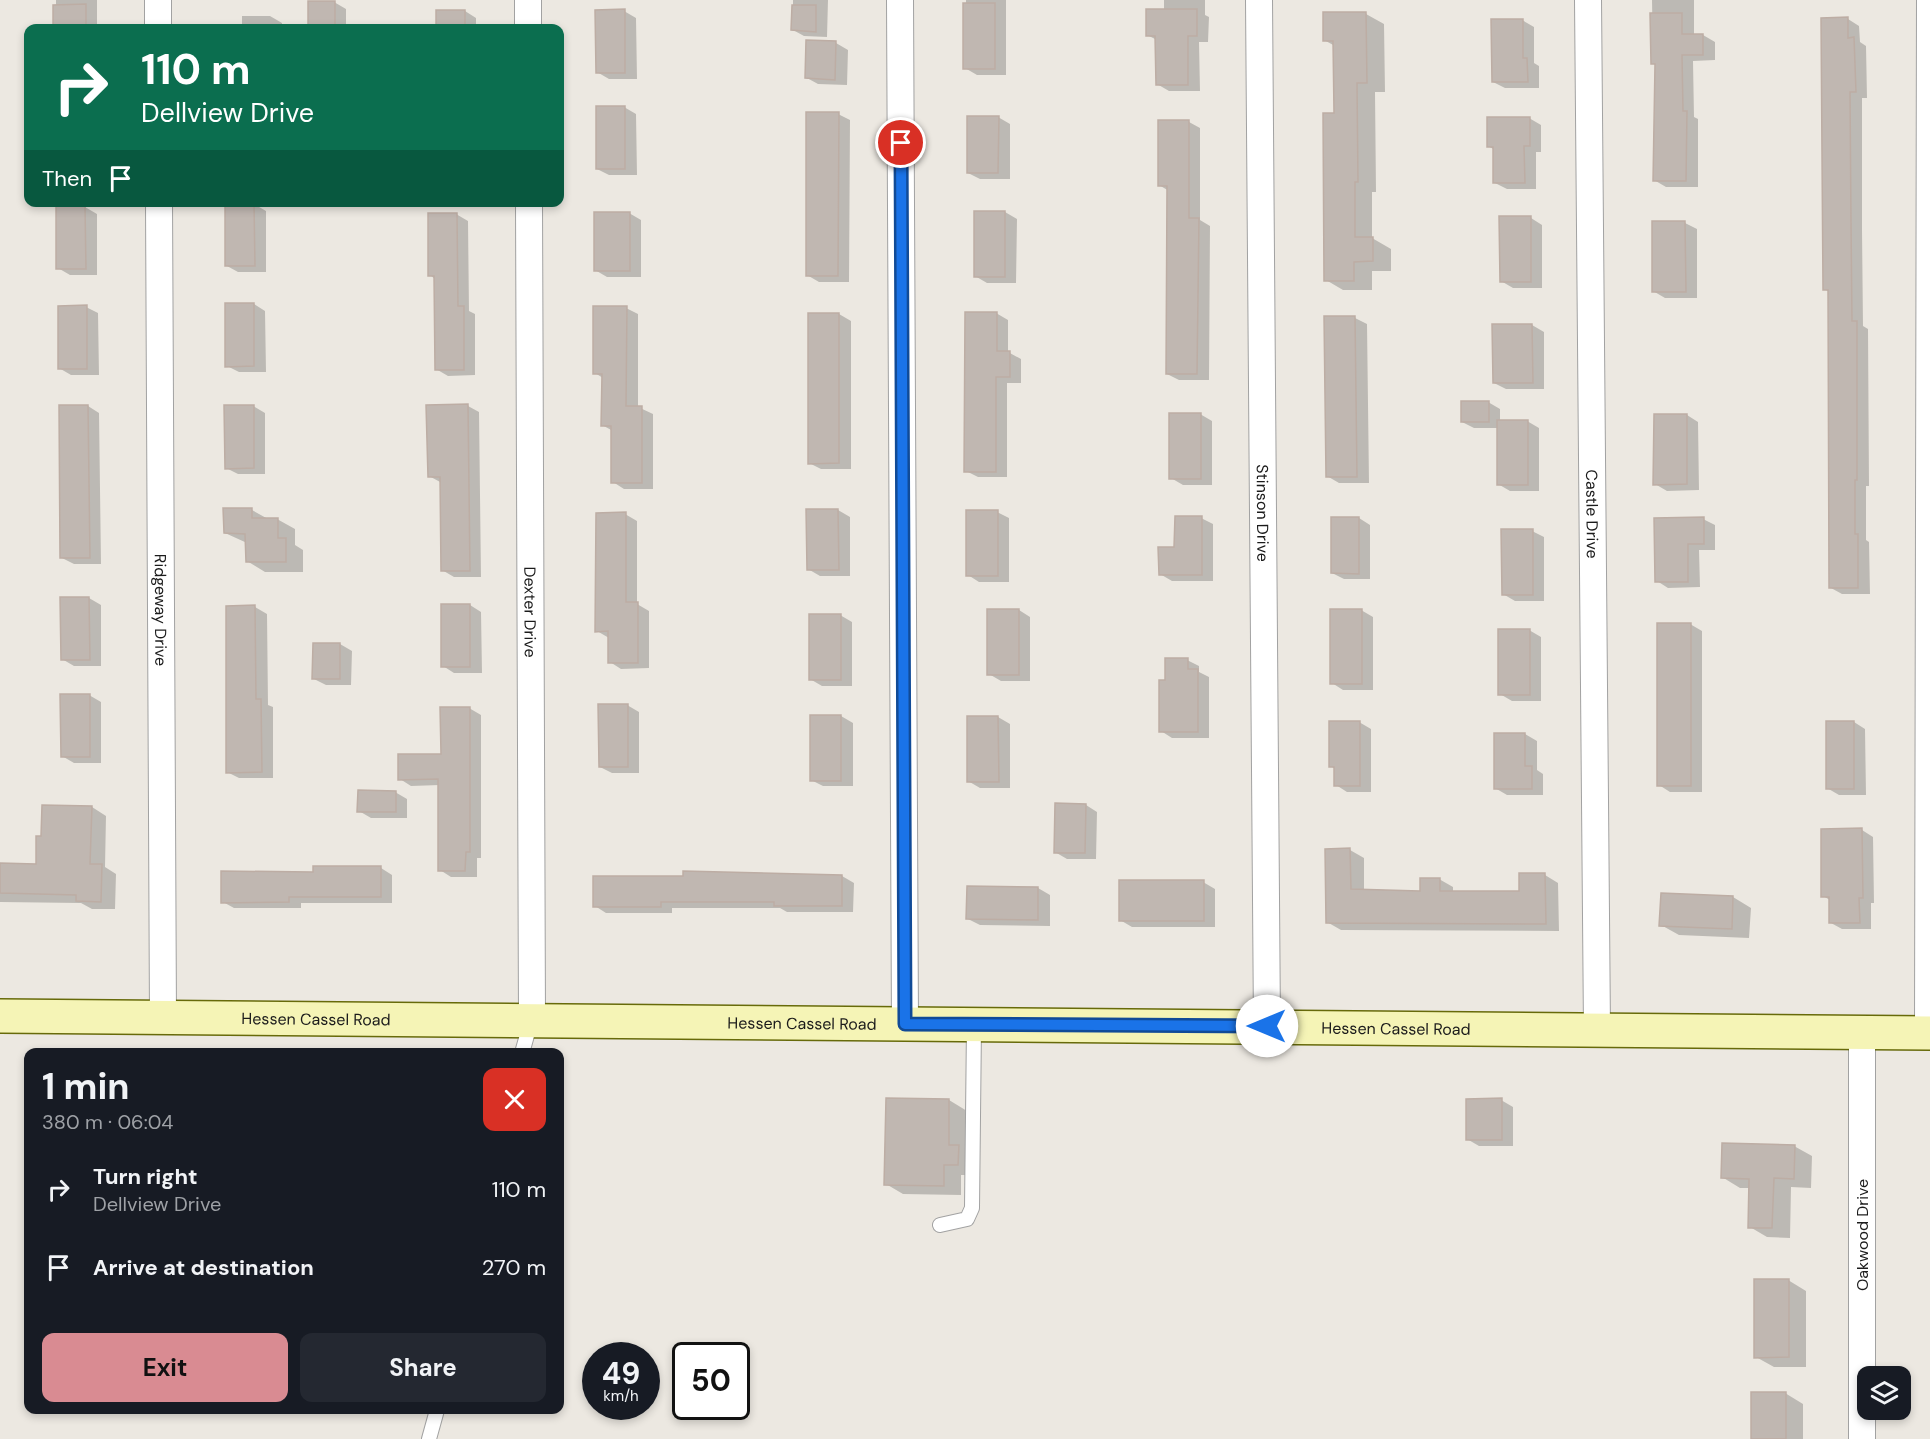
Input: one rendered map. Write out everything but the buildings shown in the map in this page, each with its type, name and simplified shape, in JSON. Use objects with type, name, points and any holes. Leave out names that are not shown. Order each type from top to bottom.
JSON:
[{"type":"main road","name":"Hessen Cassel Road","points":[[0,1016],[1929,1033]]},
{"type":"street","points":[[158,0],[158,24]]},
{"type":"street","points":[[528,0],[528,24]]},
{"type":"street","points":[[900,0],[905,1024]]},
{"type":"street","name":"Stinson Drive","points":[[1259,0],[1267,1026]]},
{"type":"street","name":"Castle Drive","points":[[1588,0],[1597,1030]]},
{"type":"street","points":[[1929,1033],[1930,0]]},
{"type":"street","name":"Ridgeway Drive","points":[[159,207],[163,1018]]},
{"type":"street","name":"Dexter Drive","points":[[529,207],[532,1019]]},
{"type":"street","name":"Oakwood Drive","points":[[1862,1032],[1862,1439]]},
{"type":"lane","points":[[523,1048],[532,1019]]},
{"type":"lane","points":[[940,1225],[967,1219],[972,1208],[974,1025]]},
{"type":"lane","points":[[429,1439],[436,1414]]},
{"type":"route","points":[[901,143],[905,1024],[1267,1026]]}]
